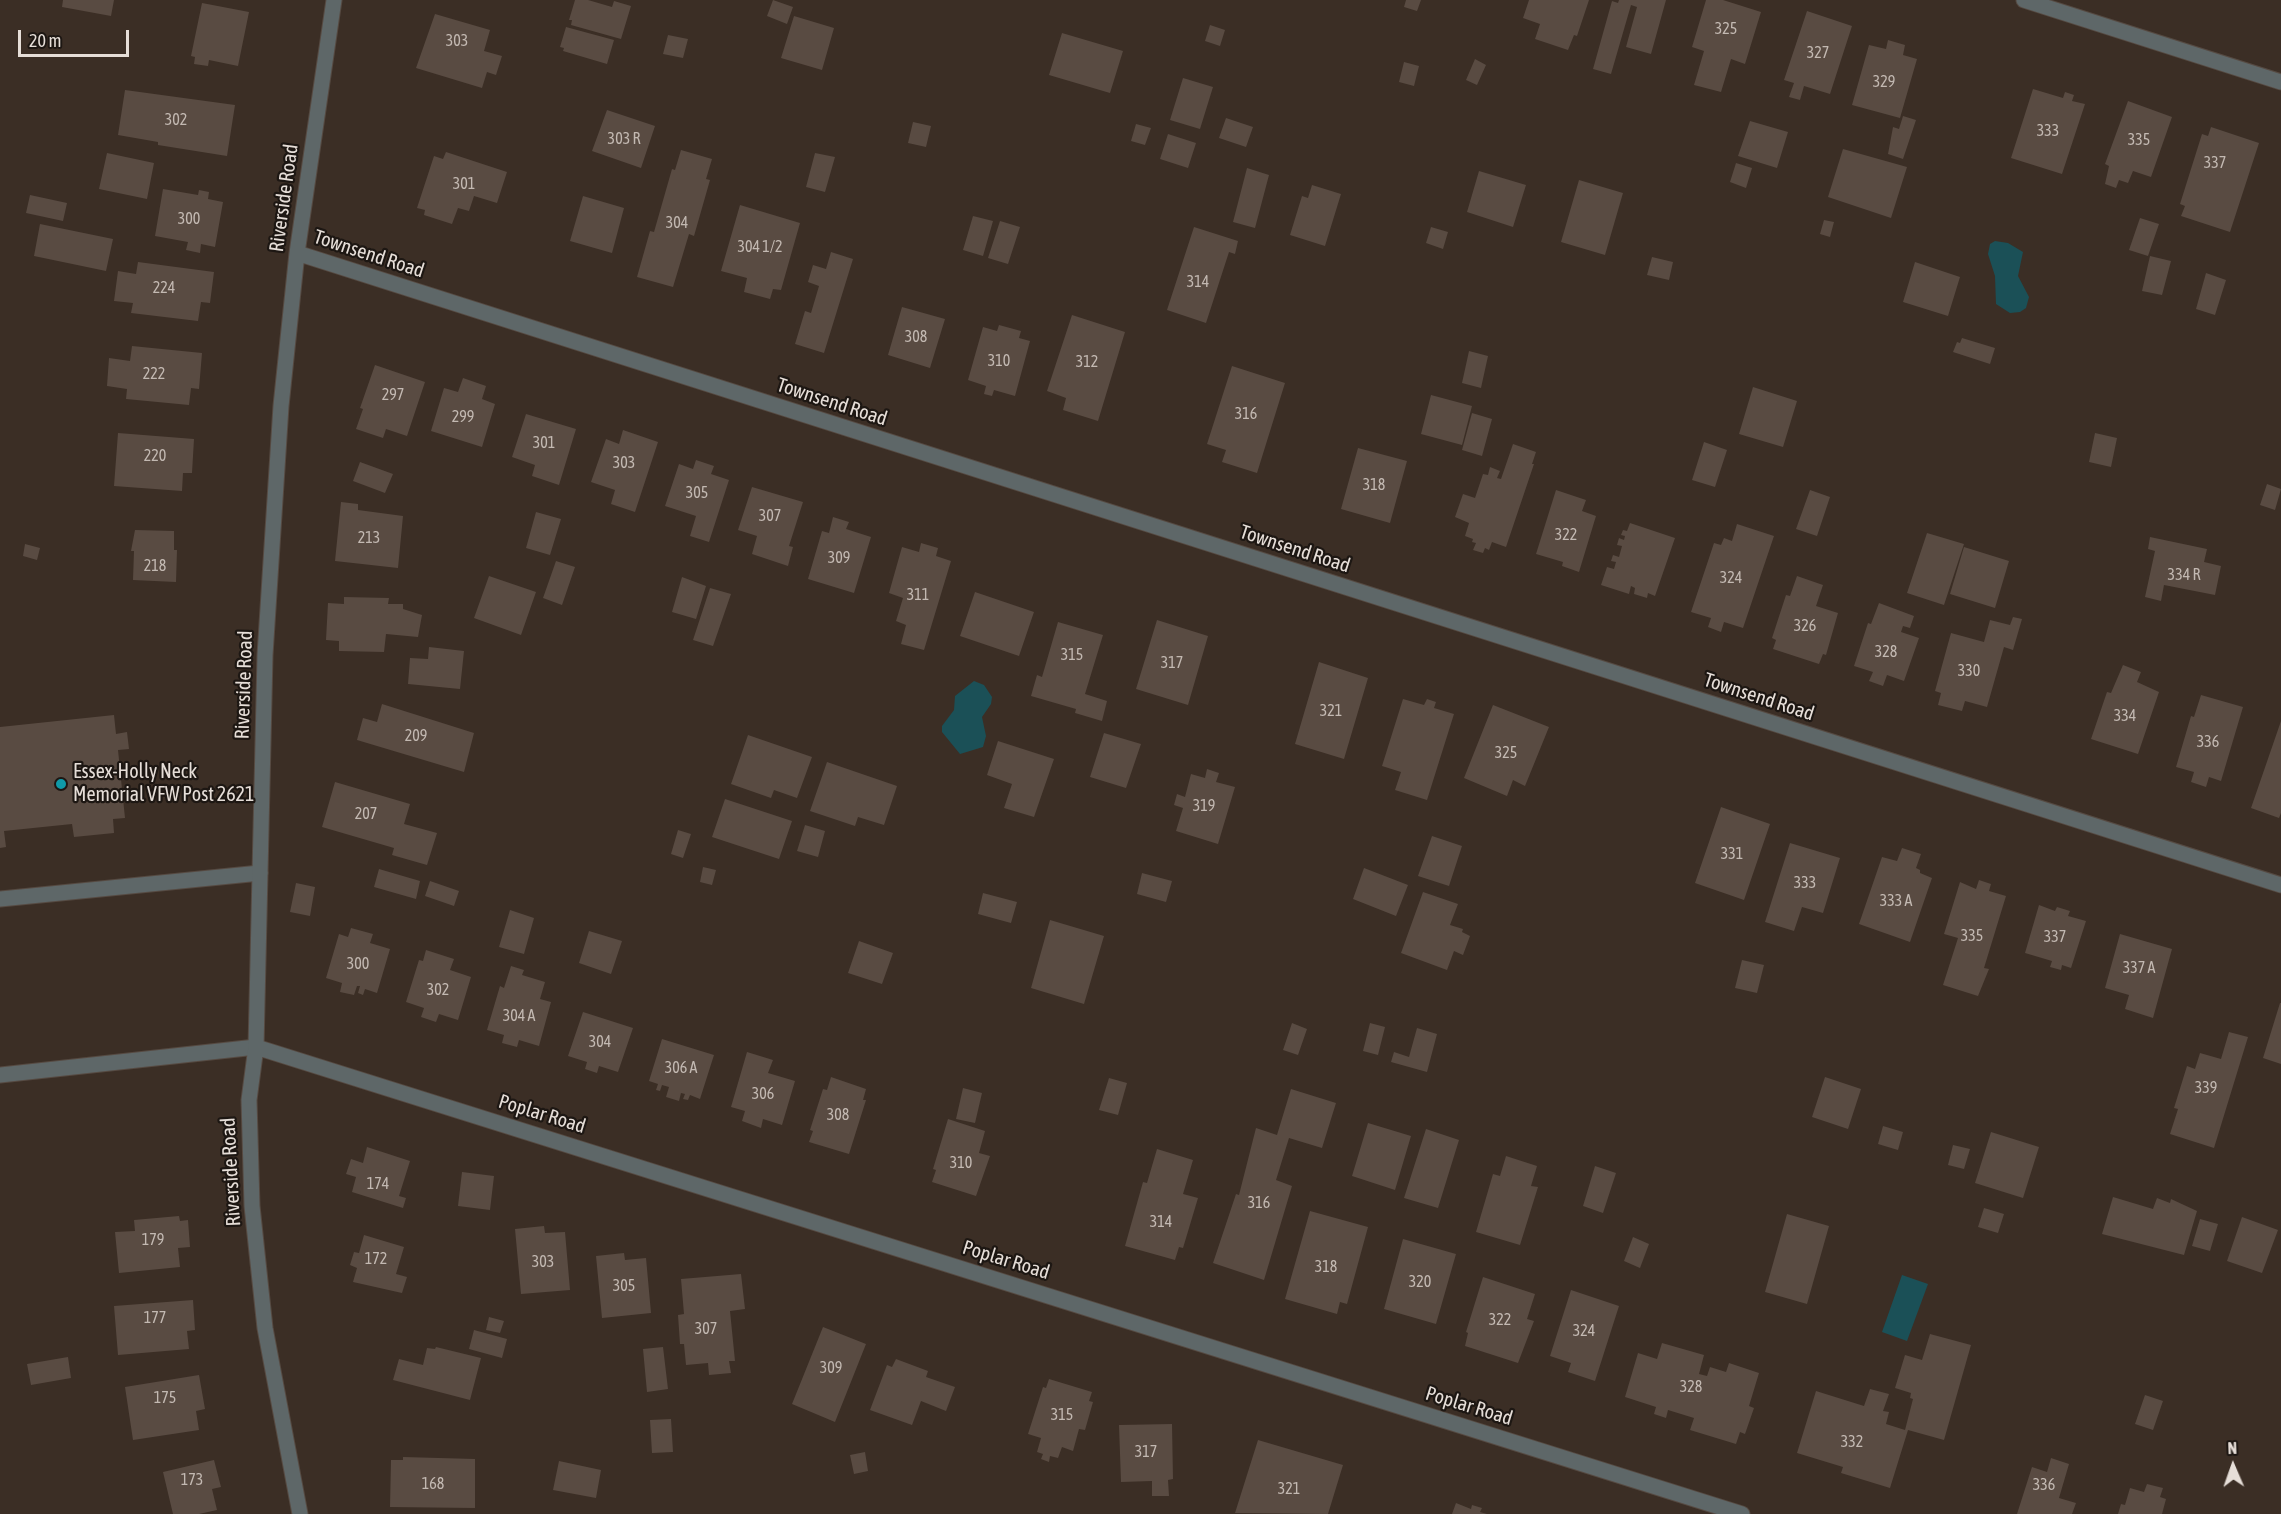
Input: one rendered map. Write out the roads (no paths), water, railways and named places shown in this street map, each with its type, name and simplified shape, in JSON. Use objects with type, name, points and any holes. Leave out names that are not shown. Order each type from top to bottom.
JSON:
[{"type":"street","name":"Riverside Road","points":[[300,1514],[265,1328],[252,1206],[249,1100],[256,1047],[265,655],[281,406],[297,253],[334,0]]},
{"type":"street","points":[[2024,0],[2281,82]]},
{"type":"street","name":"Townsend Road","points":[[297,253],[2281,885]]},
{"type":"street","points":[[0,899],[260,873]]},
{"type":"street","points":[[0,1075],[256,1047]]},
{"type":"street","name":"Poplar Road","points":[[256,1047],[1742,1514]]},
{"type":"water","points":[[1995,241],[2008,243],[2023,252],[2018,276],[2029,297],[2026,308],[2020,312],[2010,313],[1996,304],[1995,276],[1988,254],[1990,244]]},
{"type":"water","points":[[974,681],[984,685],[992,697],[991,704],[982,717],[986,736],[983,747],[960,754],[942,732],[942,726],[954,710],[955,696]]},
{"type":"water","points":[[1902,1275],[1928,1284],[1907,1341],[1882,1332]]},
{"type":"place","name":"Essex-Holly Neck Memorial VFW Post 2621","points":[[61,784]]}]
